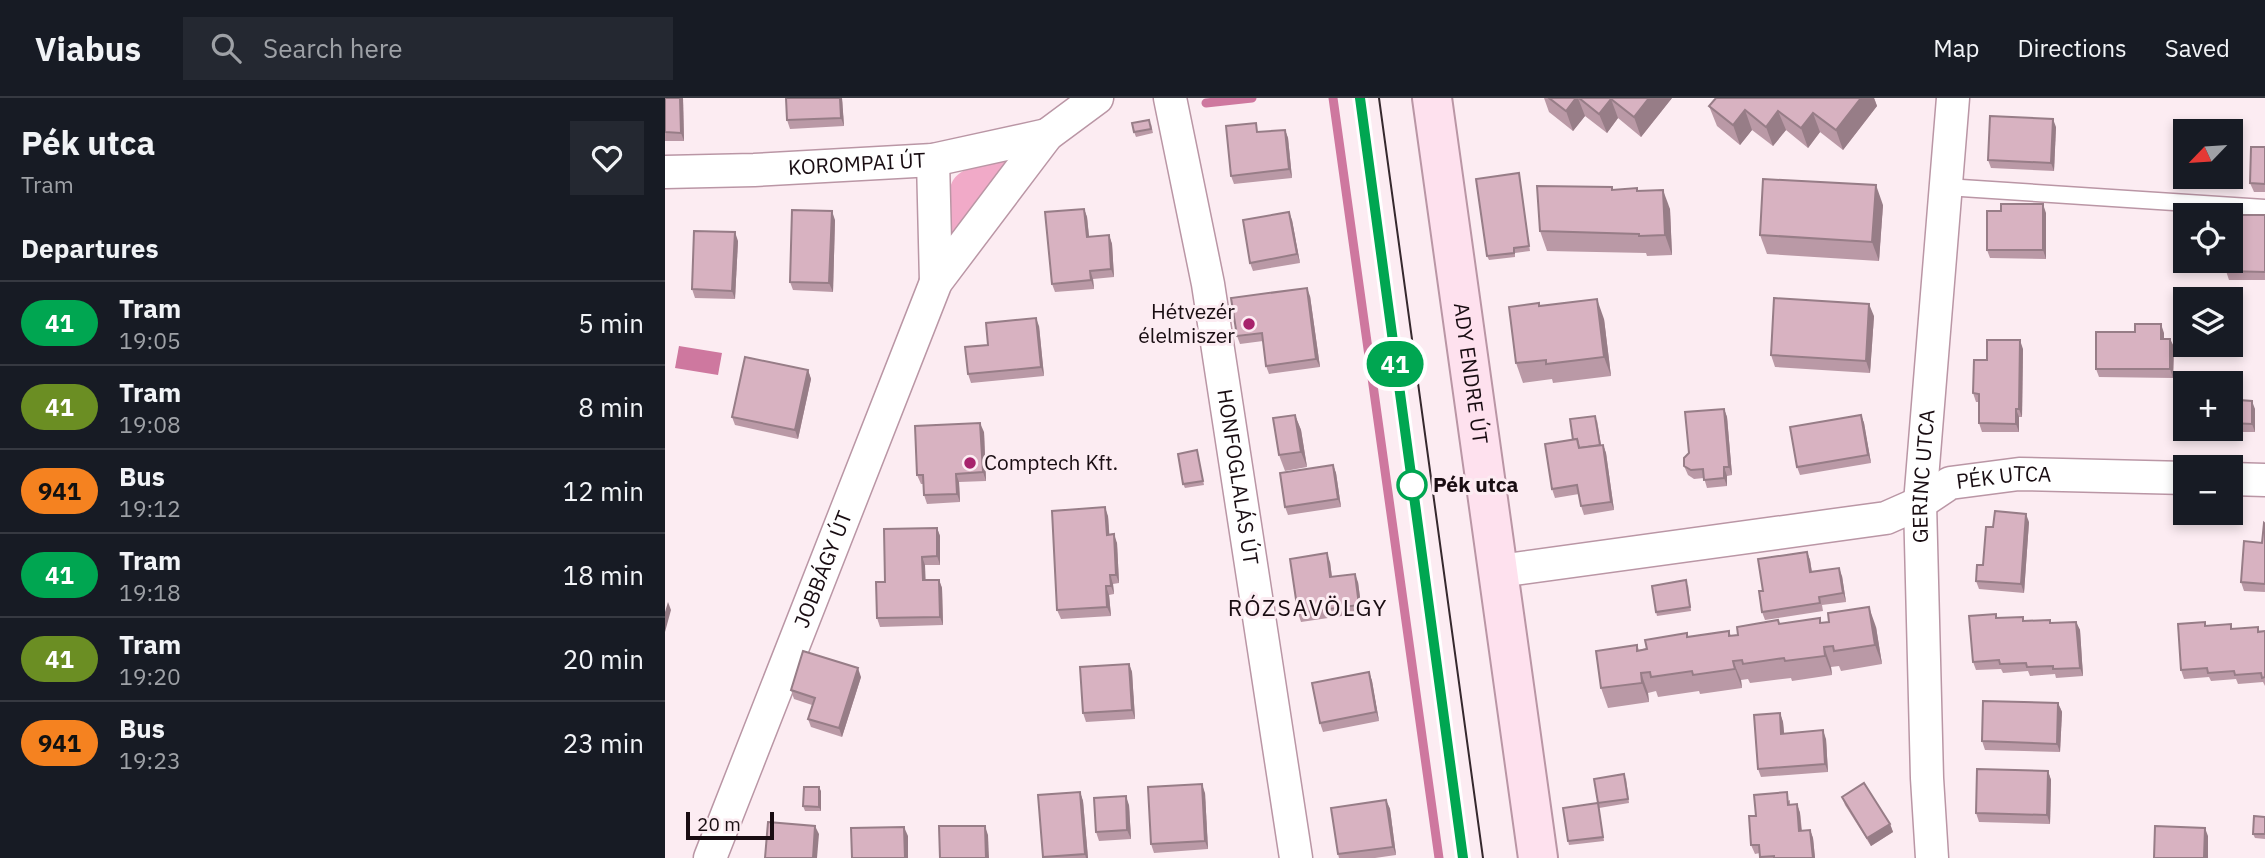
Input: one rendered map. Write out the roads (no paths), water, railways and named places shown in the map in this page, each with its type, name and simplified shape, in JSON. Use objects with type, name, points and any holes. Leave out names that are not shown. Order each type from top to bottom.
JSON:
[{"type":"street","name":"JOBBÁGY ÚT","points":[[710,858],[936,282],[1047,135],[1097,98]]},
{"type":"street","name":"HONFOGLALÁS ÚT","points":[[1170,98],[1208,284],[1296,858]]},
{"type":"street","name":"ADY ENDRE ÚT","points":[[1431,98],[1538,858]]},
{"type":"street","name":"GERINC UTCA","points":[[1932,858],[1927,778],[1920,503],[1953,98]]},
{"type":"street","name":"KOROMPAI ÚT","points":[[665,172],[933,160],[1047,135]]},
{"type":"street","name":"JOBBÁGY ÚT","points":[[933,160],[936,282]]},
{"type":"street","name":"PÉK UTCA","points":[[1499,571],[1886,518],[1920,503],[1950,483],[2019,474],[2173,478]]},
{"type":"street","points":[[2243,479],[2265,480]]},
{"type":"lane","points":[[1946,187],[2265,208]]},
{"type":"waterway","points":[[1206,103],[1252,98]]},
{"type":"waterway","points":[[1333,98],[1439,858]]},
{"type":"tram line","points":[[1360,98],[1463,858]]},
{"type":"tram line","name":"41","points":[[1360,98],[1463,858]]},
{"type":"tram line","points":[[1379,98],[1483,858]]},
{"type":"place","name":"Hétvezér élelmiszer","points":[[1249,324]]},
{"type":"place","name":"Comptech Kft.","points":[[970,463]]},
{"type":"place","name":"Pék utca","points":[[1412,485]]},
{"type":"district","name":"RÓZSAVÖLGY","points":[[1308,608]]}]
